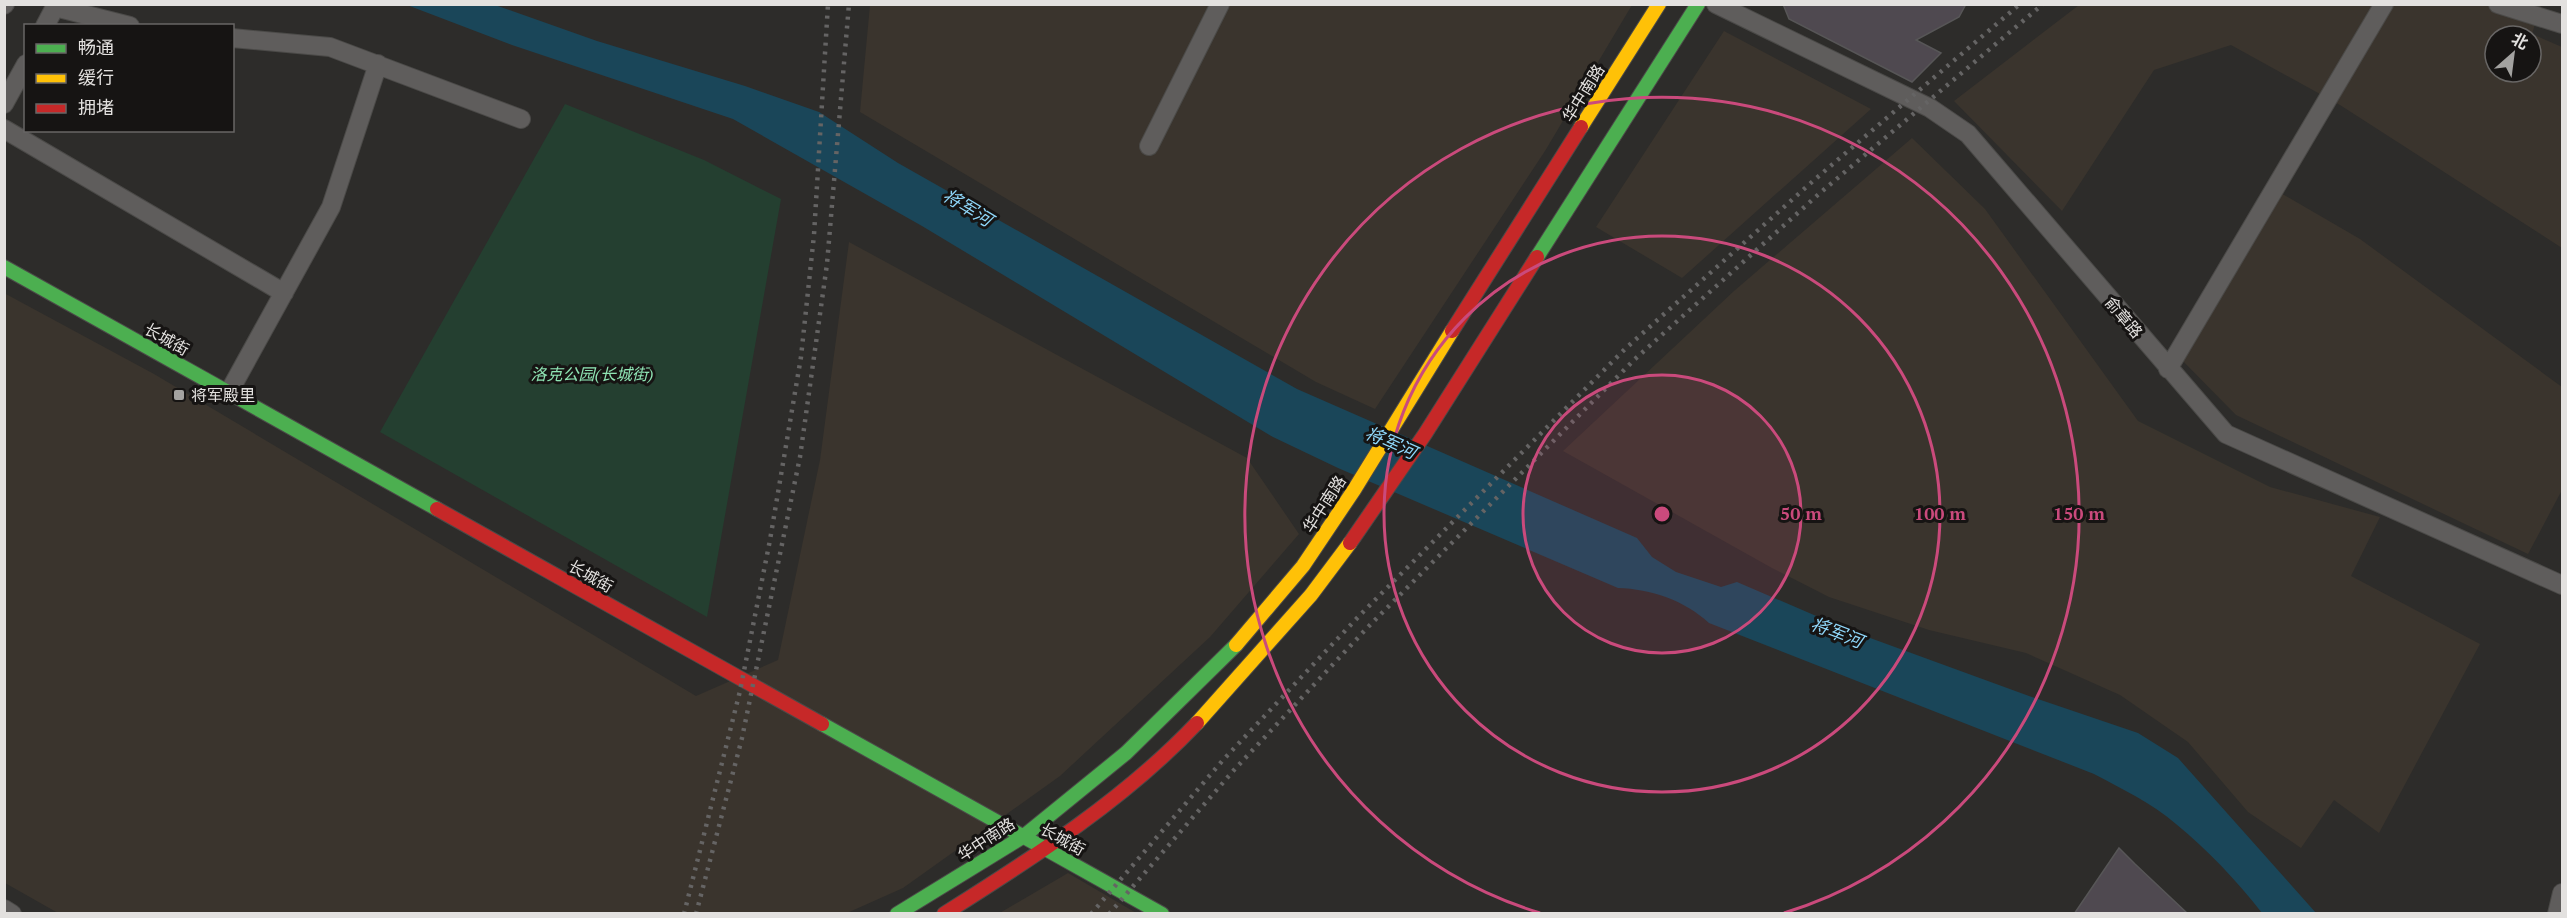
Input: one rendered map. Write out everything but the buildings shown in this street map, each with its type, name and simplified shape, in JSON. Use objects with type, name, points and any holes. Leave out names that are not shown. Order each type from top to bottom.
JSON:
[{"type":"main road","name":"华中南路","points":[[897,914],[1024,836],[1126,753],[1231,650],[1303,566],[1354,490],[1395,420],[1659,4]]},
{"type":"main road","points":[[944,914],[1047,849],[1107,805],[1180,742],[1326,576],[1430,428],[1651,74],[1698,4]]},
{"type":"main road","name":"长城街","points":[[4,267],[1162,914]]},
{"type":"street","points":[[1149,146],[1221,4]]},
{"type":"street","name":"俞章路","points":[[1716,4],[1930,108],[1968,134],[2226,434],[2562,585]]},
{"type":"street","points":[[2168,369],[2384,4]]},
{"type":"street","points":[[2498,4],[2562,24]]},
{"type":"street","points":[[46,24],[55,7],[122,24]]},
{"type":"street","points":[[234,38],[330,47],[378,63],[521,119]]},
{"type":"street","points":[[229,392],[331,207],[378,63]]},
{"type":"street","points":[[4,105],[24,68]]},
{"type":"street","points":[[4,129],[284,293]]},
{"type":"street","points":[[2557,914],[2562,893]]},
{"type":"street","points":[[4,909],[12,914]]},
{"type":"shaded area","points":[[870,5],[1632,5],[1545,151],[1375,409],[1316,382],[860,112]]},
{"type":"shaded area","points":[[2079,5],[2541,5],[2535,24],[2483,24],[2483,84],[2543,84],[2543,39],[2562,47],[2562,248],[2340,105],[2231,45],[2154,70],[2062,211],[1954,101]]},
{"type":"shaded area","points":[[1724,31],[1871,109],[1682,278],[1596,227]]},
{"type":"shaded area","points":[[1912,138],[1985,209],[2138,421],[2270,487],[2380,517],[2351,576],[2480,644],[2379,833],[2334,800],[2301,848],[2248,812],[2188,742],[2120,695],[2026,653],[1929,630],[1829,597],[1772,568],[1563,451],[1734,291]]},
{"type":"shaded area","points":[[2274,189],[2360,239],[2562,387],[2562,490],[2528,554],[2236,415],[2173,351]]},
{"type":"shaded area","points":[[849,242],[1247,458],[1299,534],[1210,637],[1060,776],[903,888],[847,913],[58,913],[5,883],[4,293],[154,374],[696,696],[778,660],[820,460]]},
{"type":"shaded area","points":[[1068,873],[1138,914],[998,914]]},
{"type":"green space","name":"洛克公园(长城街)","points":[[565,104],[704,160],[781,199],[707,617],[380,432]]},
{"type":"water","name":"将军河","points":[[407,5],[495,5],[597,41],[745,86],[819,112],[898,163],[1297,389],[1637,538],[1652,557],[1676,572],[1721,587],[1737,582],[1851,631],[2138,733],[2178,758],[2316,913],[2262,913],[2222,866],[2167,816],[2094,774],[1709,623],[1689,608],[1666,597],[1655,593],[1618,588],[1338,468],[1273,437],[922,226],[733,119],[512,45]]},
{"type":"railway","points":[[684,914],[740,691],[770,540],[801,357],[814,235],[828,4]]},
{"type":"railway","points":[[696,914],[742,738],[800,457],[827,264],[849,4]]},
{"type":"railway","points":[[1091,914],[1223,760],[1360,615],[1625,349],[1813,181],[2020,4]]},
{"type":"railway","points":[[1109,914],[1234,770],[1368,627],[1635,359],[1820,193],[2043,4]]},
{"type":"traffic: fast","points":[[1537,257],[1698,4]]},
{"type":"traffic: fast","points":[[4,267],[437,509]]},
{"type":"traffic: fast","points":[[897,914],[1024,836],[1126,753],[1236,645]]},
{"type":"traffic: fast","points":[[822,724],[1162,914]]},
{"type":"traffic: slow","points":[[1581,127],[1659,4]]},
{"type":"traffic: slow","points":[[1236,645],[1303,566],[1354,490],[1452,331]]},
{"type":"traffic: slow","points":[[1197,723],[1311,595],[1350,543]]},
{"type":"traffic: jam","points":[[1452,331],[1581,127]]},
{"type":"traffic: jam","points":[[1350,543],[1425,434],[1537,257]]},
{"type":"traffic: jam","points":[[437,509],[822,724]]},
{"type":"traffic: jam","points":[[944,914],[1044,849],[1108,803],[1139,778],[1197,723]]},
{"type":"place","name":"将军殿里","points":[[179,395]]}]
